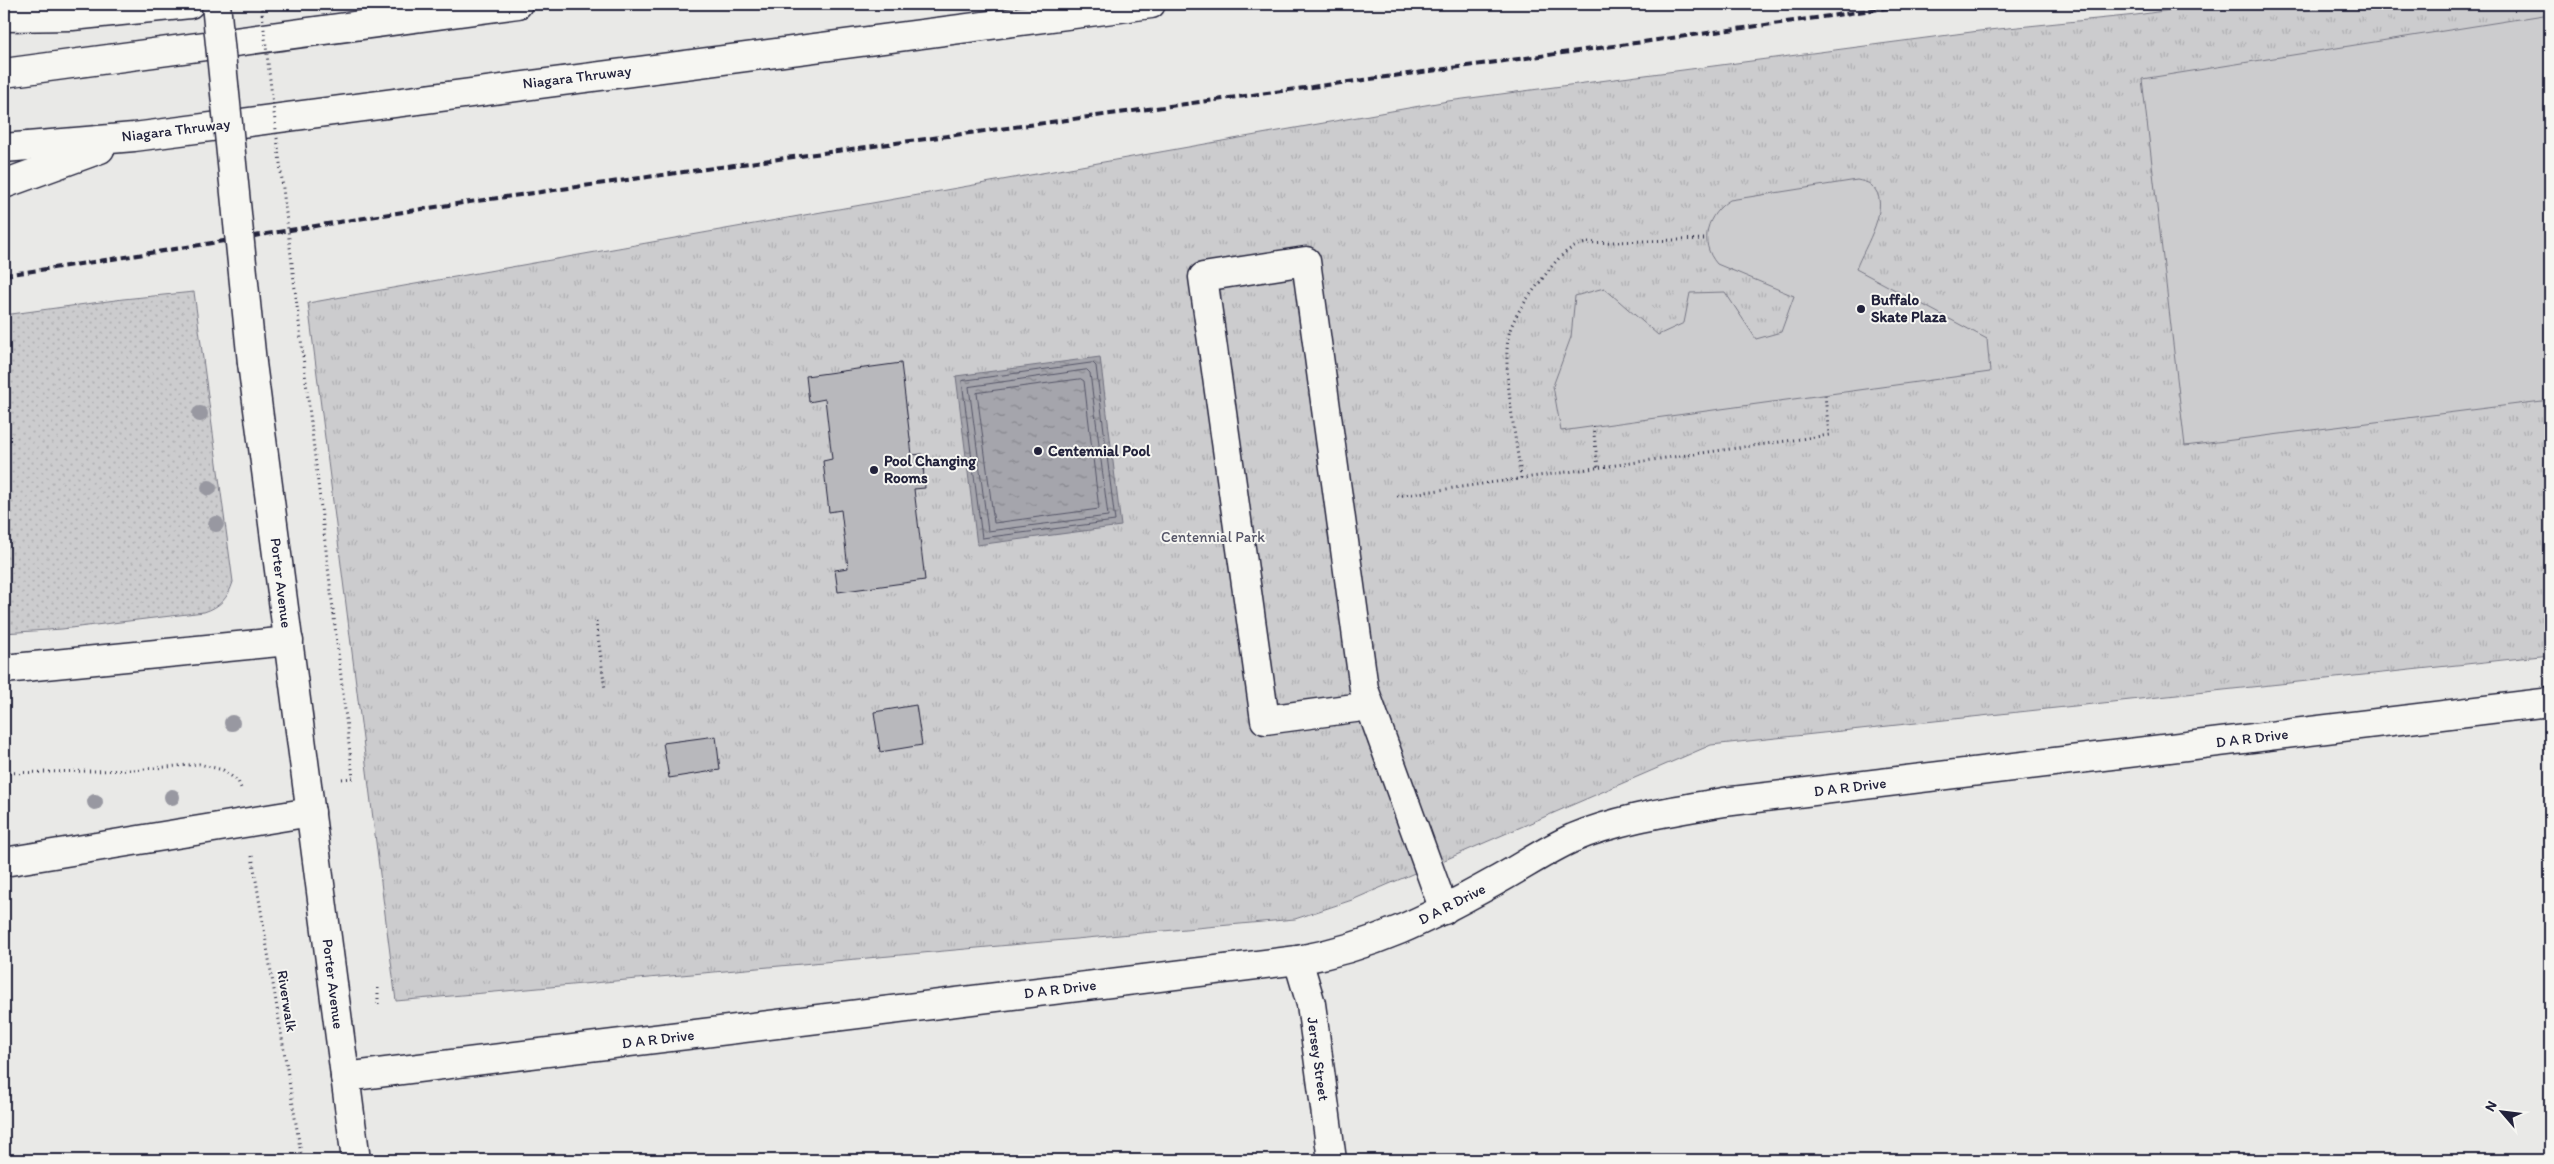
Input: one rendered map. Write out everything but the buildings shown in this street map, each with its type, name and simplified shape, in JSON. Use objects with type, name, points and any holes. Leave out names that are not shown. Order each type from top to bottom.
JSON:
[{"type":"main road","points":[[4,17],[72,16],[190,4]]},
{"type":"main road","name":"Porter Avenue","points":[[216,4],[252,363],[356,1160]]},
{"type":"main road","points":[[4,73],[518,4]]},
{"type":"main road","name":"Niagara Thruway","points":[[4,148],[134,136],[1151,4]]},
{"type":"main road","points":[[4,184],[134,136]]},
{"type":"main road","points":[[1370,706],[1265,720],[1203,276],[1306,261],[1364,690],[1370,706],[1444,910]]},
{"type":"main road","points":[[4,669],[289,641]]},
{"type":"main road","name":"D A R Drive","points":[[345,1077],[1298,960],[1337,953],[1378,940],[1444,910],[1572,838],[1643,817],[1724,802],[2550,702]]},
{"type":"main road","points":[[4,862],[310,812]]},
{"type":"main road","name":"Jersey Street","points":[[1298,960],[1311,1004],[1332,1160]]},
{"type":"path","points":[[261,4],[353,778],[345,779]]},
{"type":"path","points":[[1522,478],[1506,355],[1510,331],[1520,309],[1559,256],[1572,246],[1586,243],[1706,239]]},
{"type":"path","points":[[1397,496],[1829,436],[1825,395]]},
{"type":"path","points":[[1593,426],[1598,467]]},
{"type":"path","points":[[596,621],[605,688]]},
{"type":"path","points":[[4,773],[133,770],[199,764],[223,770],[238,782],[244,793]]},
{"type":"path","name":"Riverwalk","points":[[250,846],[302,1160]]},
{"type":"path","points":[[378,988],[378,1007]]},
{"type":"green space","name":"Centennial Park","points":[[2212,4],[2550,4],[2550,655],[1711,745],[1352,900],[1295,919],[396,1001],[308,303],[1448,101],[1979,31],[2136,15]]},
{"type":"green space","points":[[2550,14],[2550,400],[2185,446],[2142,79]]},
{"type":"green space","name":"Buffalo Skate Plaza","points":[[1857,180],[1871,185],[1877,193],[1879,203],[1875,226],[1856,269],[1987,339],[1990,372],[1561,431],[1553,386],[1571,337],[1575,296],[1604,288],[1658,335],[1684,323],[1690,293],[1725,292],[1756,339],[1781,332],[1794,296],[1717,264],[1711,256],[1708,247],[1708,229],[1711,221],[1722,206],[1730,200]]},
{"type":"green space","points":[[194,292],[233,582],[229,593],[219,605],[204,612],[62,629],[4,633],[4,315],[123,299]]},
{"type":"water","name":"Centennial Pool","points":[[1100,357],[1121,526],[977,545],[956,376]]},
{"type":"railway","points":[[4,275],[463,203],[1914,4]]},
{"type":"place","name":"Buffalo Skate Plaza","points":[[1861,309]]},
{"type":"place","name":"Centennial Pool","points":[[1038,451]]},
{"type":"place","name":"Pool Changing Rooms","points":[[874,470]]}]
